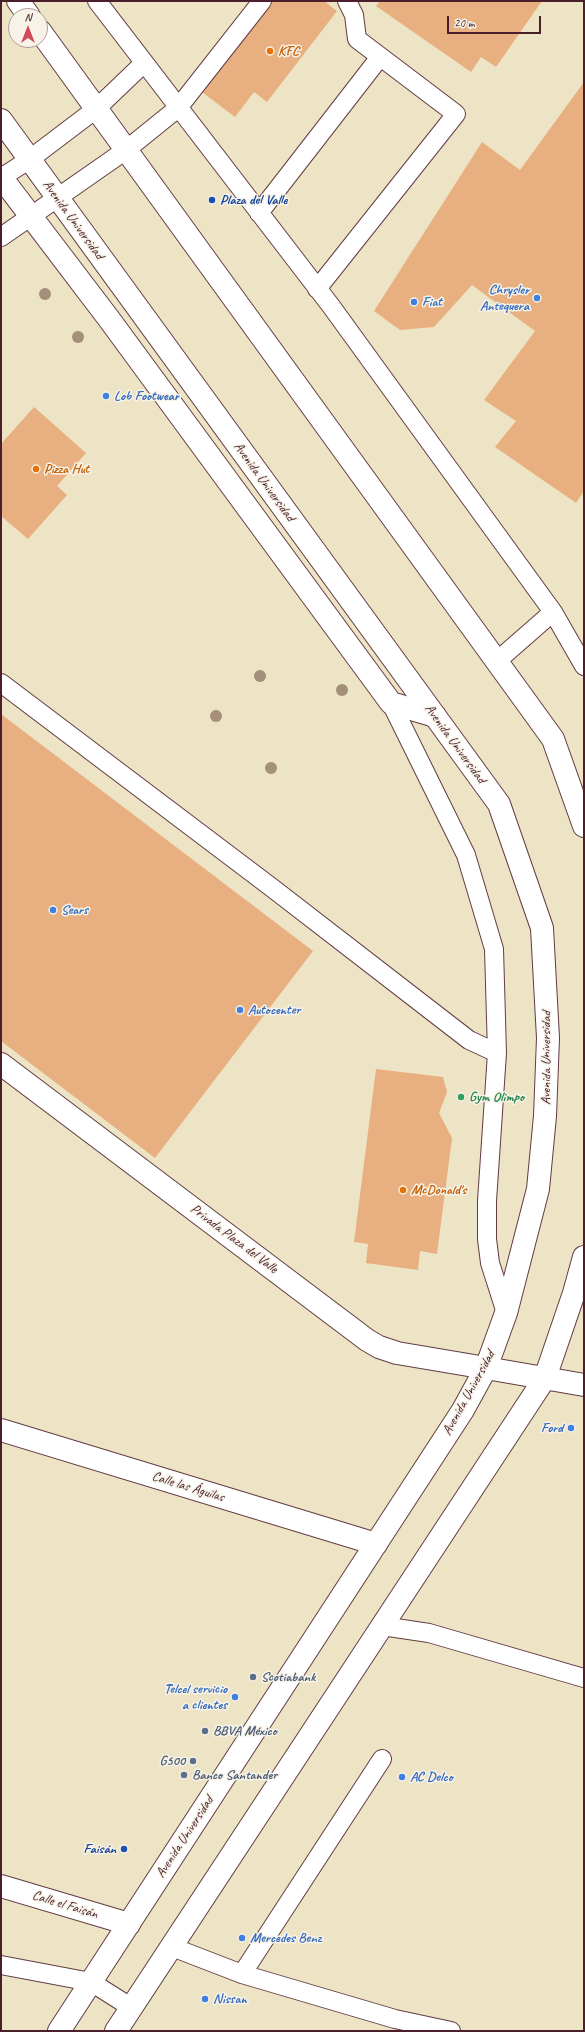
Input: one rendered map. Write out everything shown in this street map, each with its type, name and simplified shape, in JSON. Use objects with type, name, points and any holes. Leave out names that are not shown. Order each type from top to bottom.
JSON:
[{"type":"main road","points":[[48,42],[553,739],[584,826]]},
{"type":"main road","name":"Avenida Universidad","points":[[1,120],[499,804],[542,928],[548,1038],[545,1116],[538,1189],[506,1313],[486,1368],[463,1410],[59,2031]]},
{"type":"main road","points":[[1,178],[109,319],[391,703],[435,716]]},
{"type":"main road","name":"Privada Plaza del Valle","points":[[1,1064],[367,1340],[397,1353],[584,1385]]},
{"type":"main road","points":[[116,2031],[545,1378],[574,1293],[584,1258]]},
{"type":"main road","name":"Calle las Águilas","points":[[1,1430],[376,1544]]},
{"type":"main road","name":"Calle el Faisán","points":[[1,1886],[129,1924]]},
{"type":"lane","points":[[97,1],[317,289],[553,612],[584,666]]},
{"type":"lane","points":[[1,237],[126,150],[178,108],[262,1]]},
{"type":"lane","points":[[317,289],[456,114],[357,39],[354,16],[347,1]]},
{"type":"lane","points":[[259,213],[380,56]]},
{"type":"lane","points":[[1,178],[30,160],[96,108],[144,63]]},
{"type":"lane","points":[[497,661],[553,612]]},
{"type":"lane","points":[[1,683],[290,901],[360,957],[469,1040],[497,1053]]},
{"type":"lane","points":[[391,703],[469,862],[494,949],[497,1053],[487,1200],[487,1239],[490,1263],[506,1313]]},
{"type":"lane","points":[[382,1626],[429,1633],[584,1678]]},
{"type":"lane","points":[[242,1974],[382,1760]]},
{"type":"lane","points":[[172,1947],[242,1974],[395,2020],[452,2031]]},
{"type":"lane","points":[[1,1965],[91,1982],[132,2008]]},
{"type":"building","name":"KFC","points":[[271,1],[324,1],[337,11],[267,102],[254,92],[235,117],[202,92]]},
{"type":"building","points":[[380,1],[542,1],[496,67],[481,57],[471,72],[376,6]]},
{"type":"building","name":"Chrysler Antequera","points":[[584,82],[584,491],[576,503],[495,447],[516,421],[484,400],[535,331],[472,285],[434,327],[400,330],[374,311],[482,142],[520,170]]},
{"type":"building","name":"Pizza Hut","points":[[34,407],[86,453],[57,486],[67,495],[28,539],[1,516],[1,444]]},
{"type":"building","points":[[1,714],[313,951],[155,1158],[1,1041]]},
{"type":"building","name":"McDonald's","points":[[376,1069],[443,1077],[447,1092],[439,1113],[452,1138],[437,1254],[420,1251],[418,1270],[366,1263],[368,1244],[354,1242]]},
{"type":"place","name":"KFC","points":[[270,51]]},
{"type":"place","name":"Plaza del Valle","points":[[212,200]]},
{"type":"place","name":"Chrysler Antequera","points":[[537,298]]},
{"type":"place","name":"Fiat","points":[[414,302]]},
{"type":"place","name":"Lob Footwear","points":[[106,396]]},
{"type":"place","name":"Pizza Hut","points":[[36,469]]},
{"type":"place","name":"Sears","points":[[53,910]]},
{"type":"place","name":"Autocenter","points":[[240,1010]]},
{"type":"place","name":"Gym Olimpo","points":[[461,1097]]},
{"type":"place","name":"McDonald's","points":[[403,1190]]},
{"type":"place","name":"Ford","points":[[571,1428]]},
{"type":"place","name":"Scotiabank","points":[[253,1677]]},
{"type":"place","name":"Telcel servicio a clientes","points":[[235,1697]]},
{"type":"place","name":"BBVA México","points":[[205,1731]]},
{"type":"place","name":"G500","points":[[193,1761]]},
{"type":"place","name":"Banco Santander","points":[[184,1775]]},
{"type":"place","name":"AC Delco","points":[[402,1777]]},
{"type":"place","name":"Faisán","points":[[124,1849]]},
{"type":"place","name":"Mercedes Benz","points":[[242,1938]]},
{"type":"place","name":"Nissan","points":[[205,1999]]}]
